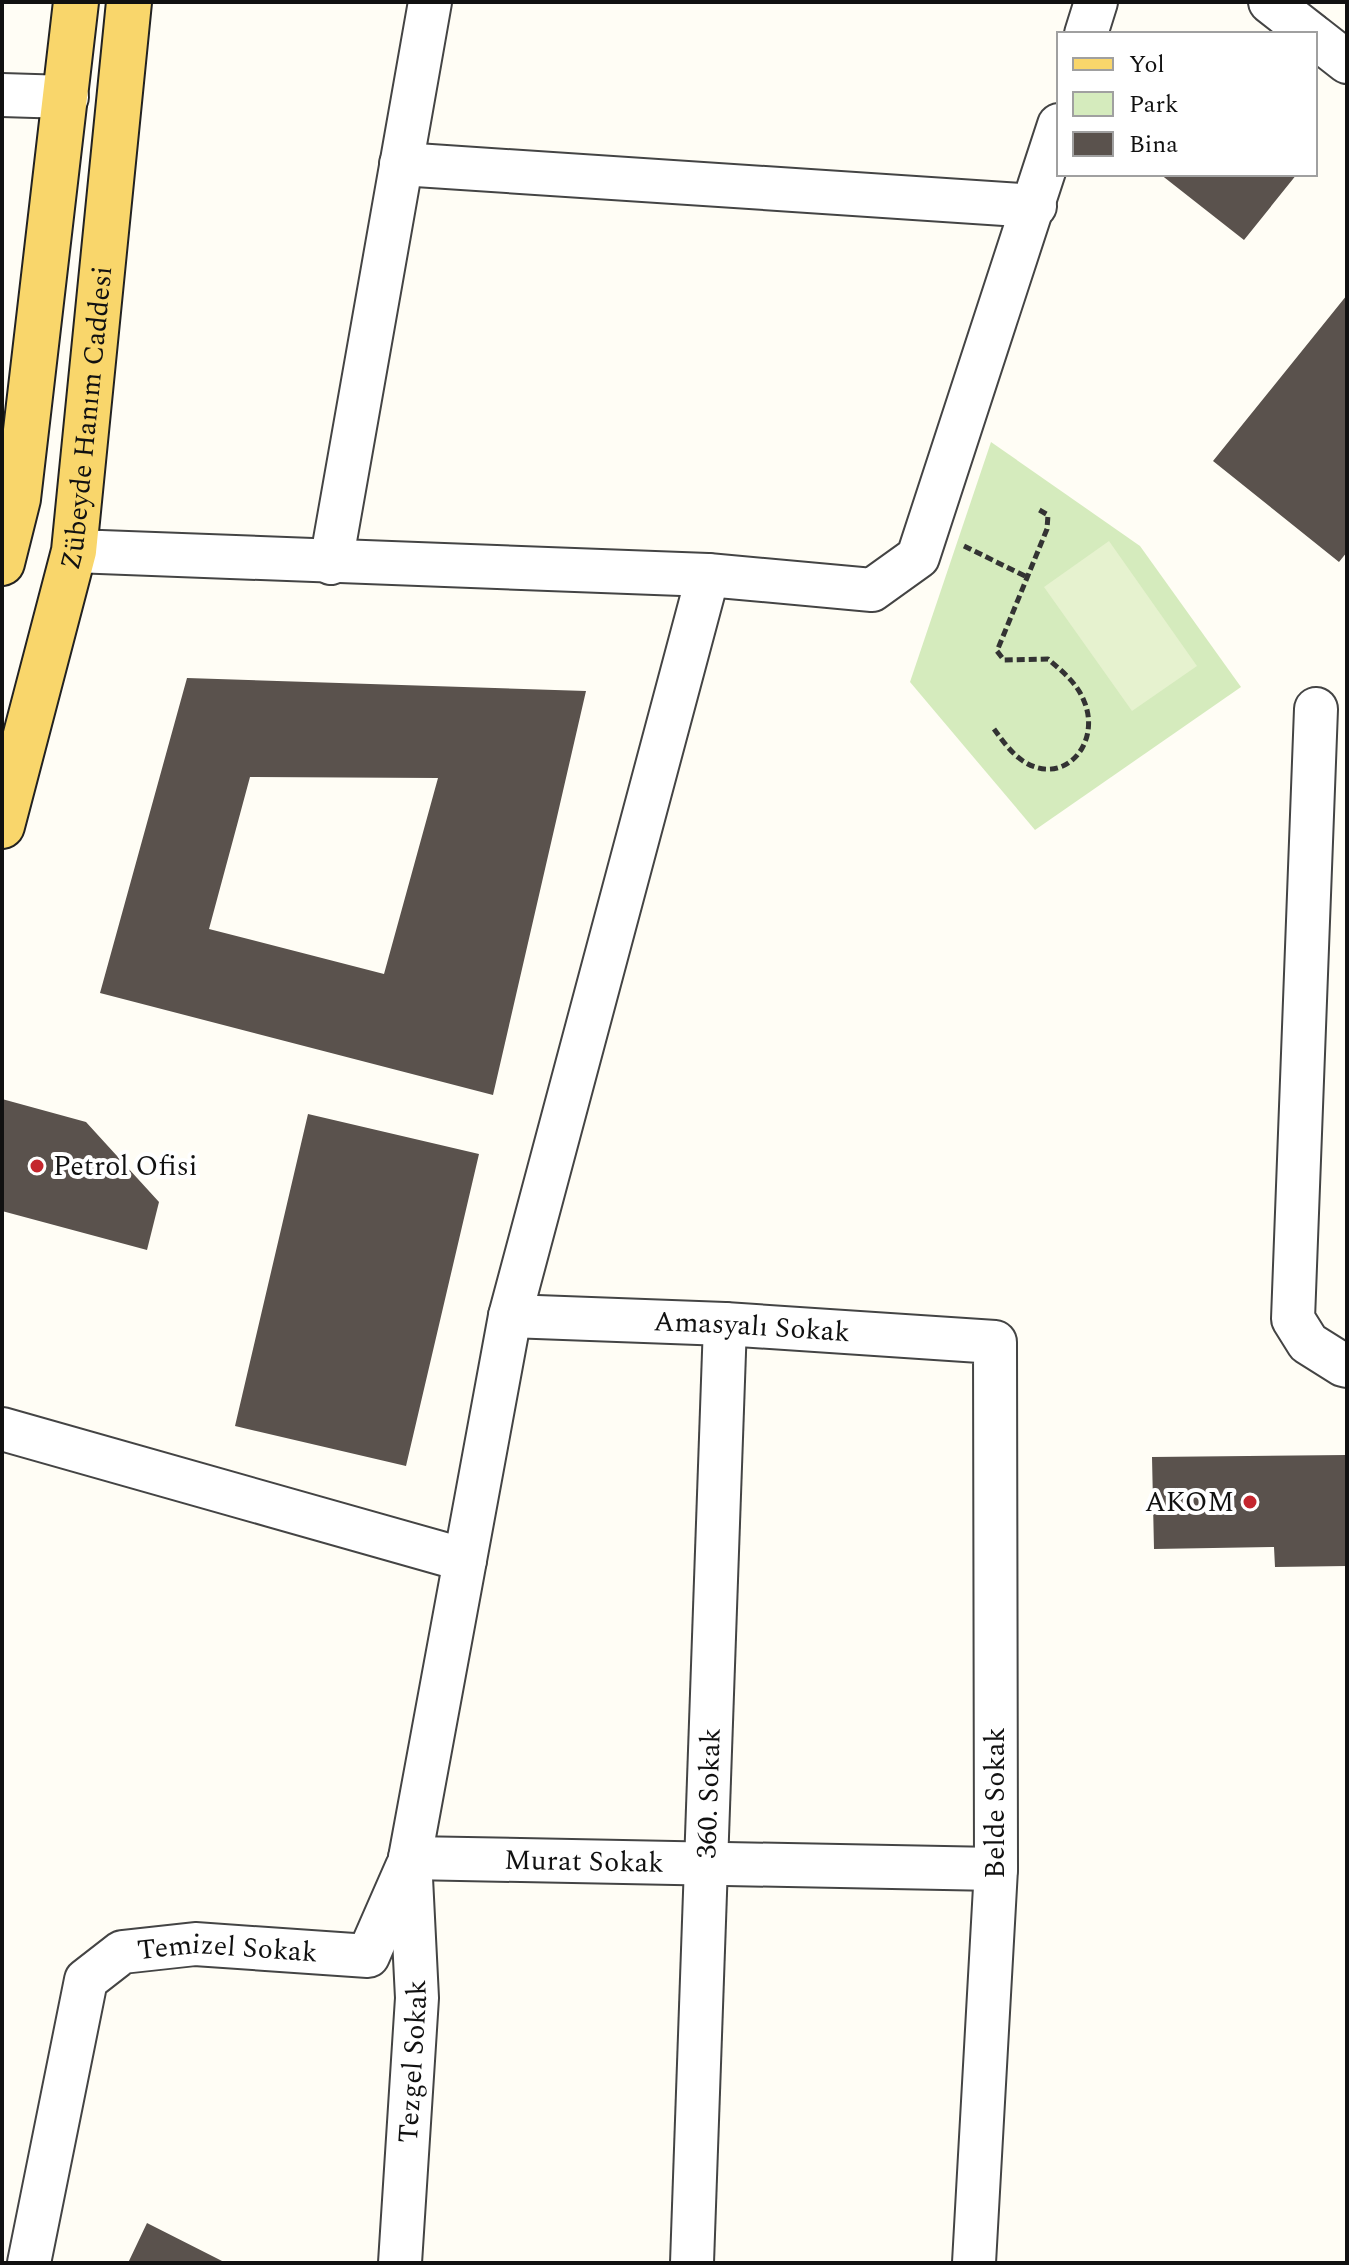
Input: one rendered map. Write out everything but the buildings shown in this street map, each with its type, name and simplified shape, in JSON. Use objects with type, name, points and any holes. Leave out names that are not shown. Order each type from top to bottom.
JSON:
[{"type":"main road","name":"Zübeyde Hanım Caddesi","points":[[2,563],[67,97],[76,2]]},
{"type":"main road","name":"Zübeyde Hanım Caddesi","points":[[2,826],[74,551],[129,2]]},
{"type":"street","points":[[331,563],[430,2]]},
{"type":"street","points":[[1087,32],[1096,2]]},
{"type":"street","points":[[1270,2],[1308,32]]},
{"type":"street","points":[[1317,39],[1347,62]]},
{"type":"street","points":[[2,95],[67,97]]},
{"type":"street","points":[[74,551],[708,575],[872,590],[918,557],[1057,132]]},
{"type":"street","points":[[401,164],[1035,206]]},
{"type":"street","points":[[410,1858],[510,1316],[708,575]]},
{"type":"street","points":[[1316,709],[1293,1319],[1308,1343],[1347,1366]]},
{"type":"street","name":"Amasyalı Sokak","points":[[510,1316],[725,1324],[995,1342]]},
{"type":"street","name":"360. Sokak","points":[[692,2263],[725,1324]]},
{"type":"street","name":"Belde Sokak","points":[[974,2263],[996,1869],[995,1342]]},
{"type":"street","points":[[2,1429],[465,1560]]},
{"type":"street","name":"Murat Sokak","points":[[410,1858],[996,1869]]},
{"type":"street","name":"Temizel Sokak","points":[[29,2263],[86,1980],[122,1952],[195,1944],[368,1956],[410,1858]]},
{"type":"street","name":"Tezgel Sokak","points":[[400,2263],[417,1998],[410,1858]]},
{"type":"path","points":[[994,729],[1025,763],[1042,768],[1062,767],[1078,756],[1090,734],[1085,702],[1074,682],[1048,659],[1004,660],[997,651],[1047,529],[1048,515],[1036,508]]},
{"type":"path","points":[[926,533],[969,547],[1027,577]]},
{"type":"green space","points":[[991,442],[1140,546],[1241,687],[1035,830],[910,682]]},
{"type":"green space","points":[[1109,541],[1197,666],[1132,711],[1044,587]]},
{"type":"place","name":"Petrol Ofisi","points":[[37,1166]]},
{"type":"place","name":"AKOM","points":[[1250,1502]]}]
